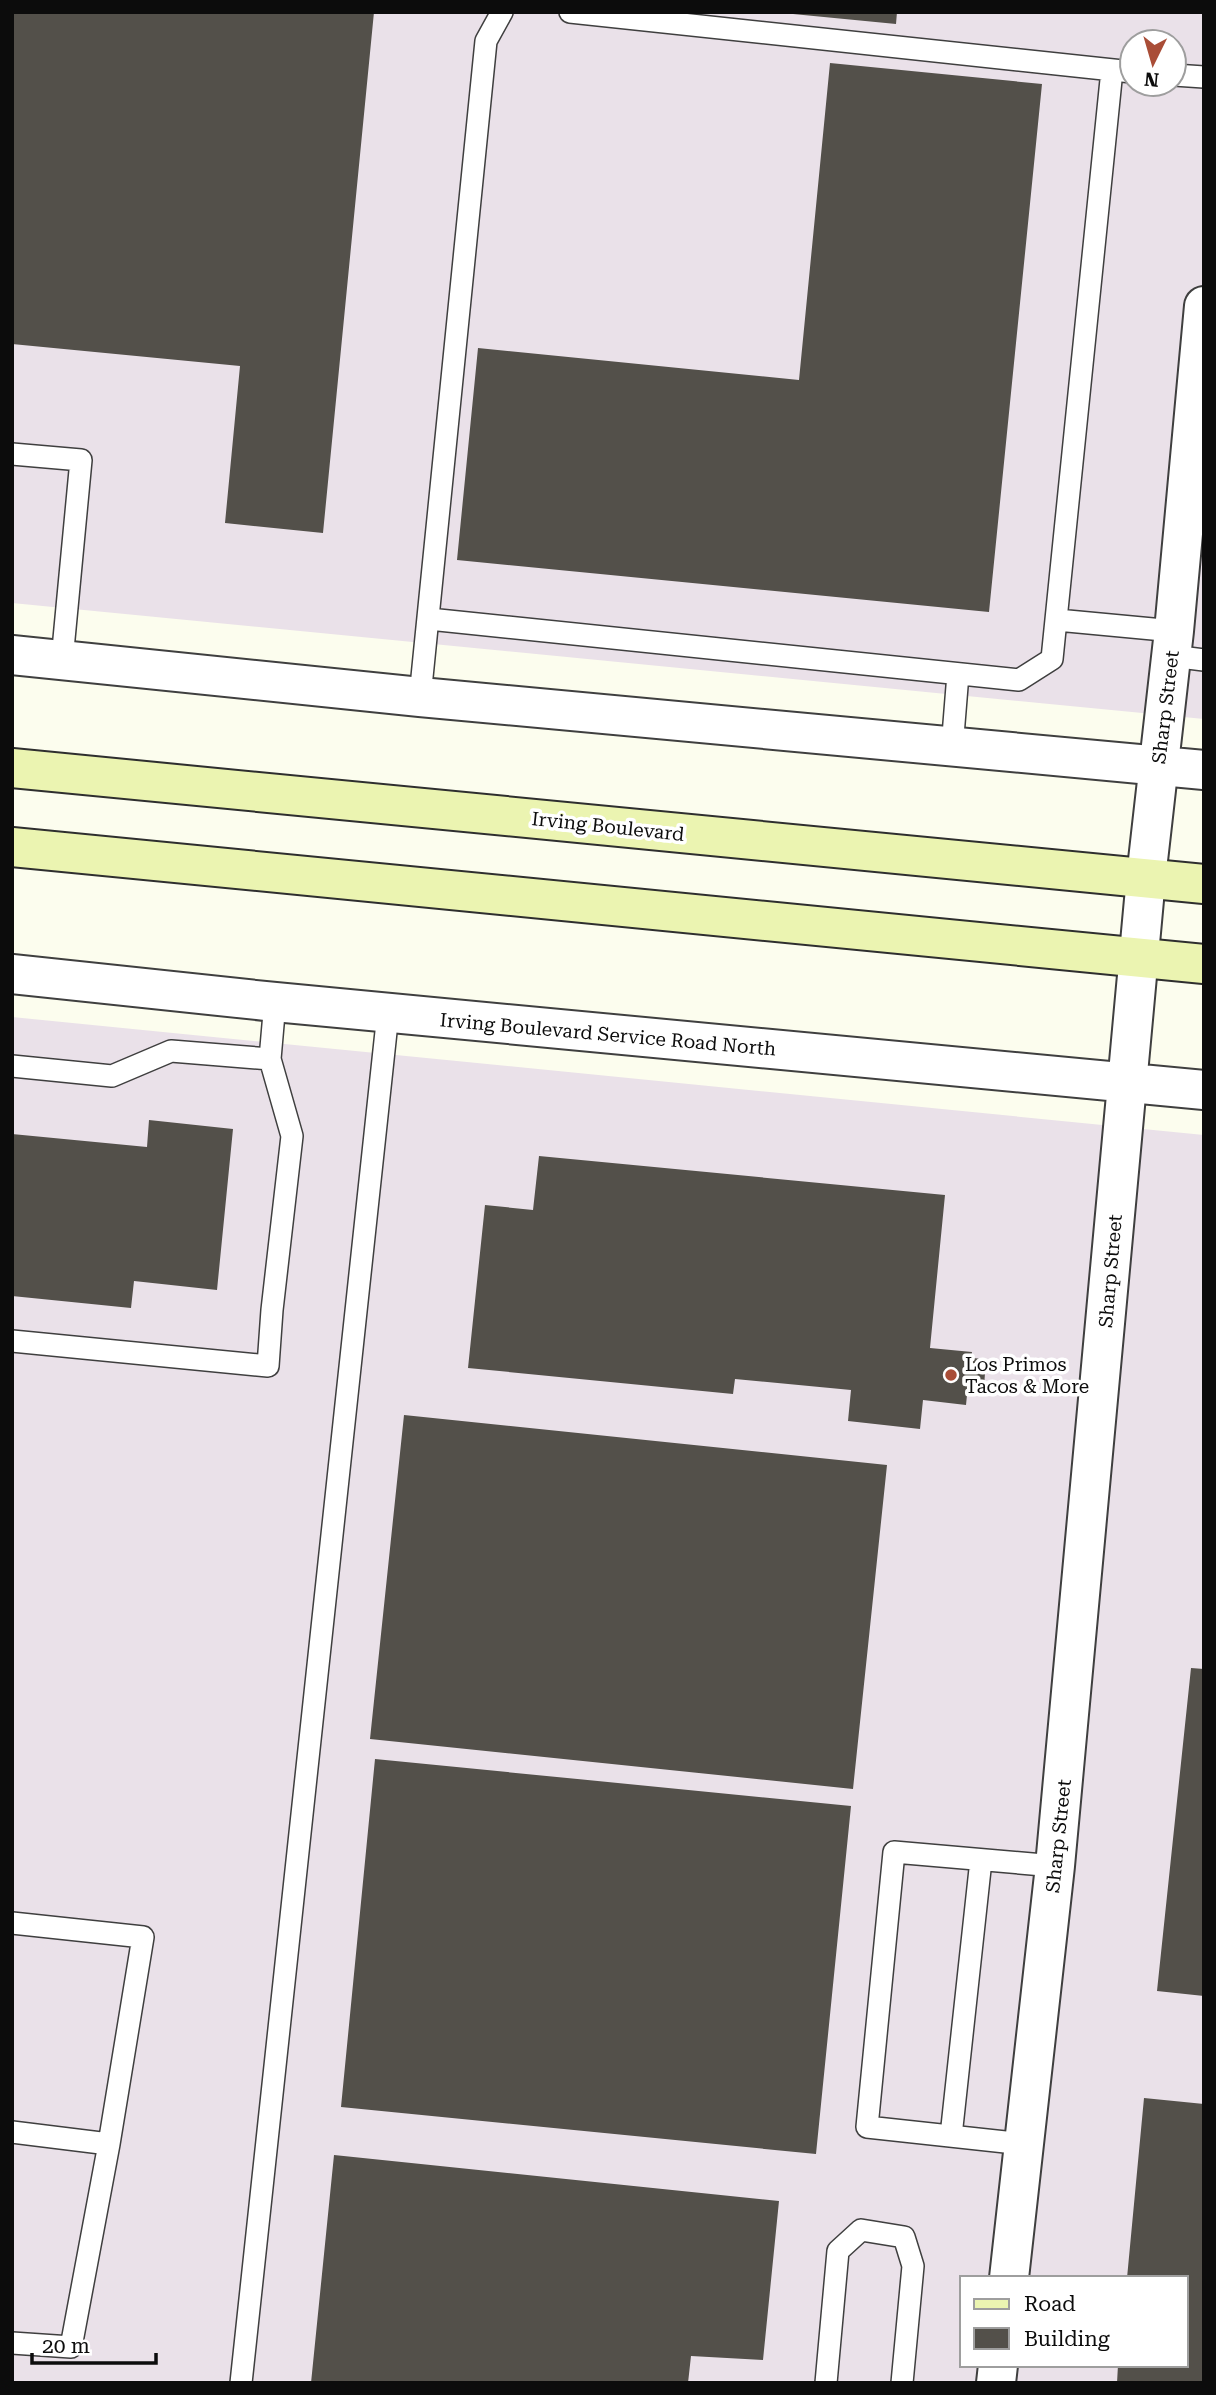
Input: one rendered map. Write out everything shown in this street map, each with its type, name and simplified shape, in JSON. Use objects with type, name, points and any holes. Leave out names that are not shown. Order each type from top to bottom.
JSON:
[{"type":"main road","name":"Irving Boulevard","points":[[12,768],[1204,884]]},
{"type":"main road","points":[[12,847],[1204,964]]},
{"type":"street","name":"Sharp Street","points":[[1009,2276],[1055,1866],[1146,878],[1158,766],[1183,649],[1204,306]]},
{"type":"street","points":[[12,655],[420,698],[1204,770]]},
{"type":"street","name":"Irving Boulevard Service Road North","points":[[12,974],[388,1013],[1204,1090]]},
{"type":"lane","points":[[420,698],[486,41],[502,12]]},
{"type":"lane","points":[[570,12],[1118,71]]},
{"type":"lane","points":[[429,619],[1019,680],[1052,659],[1119,98]]},
{"type":"lane","points":[[12,454],[81,460],[62,660]]},
{"type":"lane","points":[[1057,620],[1183,649]]},
{"type":"lane","points":[[952,748],[958,674]]},
{"type":"lane","points":[[12,1341],[268,1366],[292,1136],[270,1059],[275,1002]]},
{"type":"lane","points":[[241,2383],[388,1013]]},
{"type":"lane","points":[[12,1066],[112,1076],[171,1051],[270,1059]]},
{"type":"lane","points":[[1024,2144],[867,2127],[894,1852],[1055,1866]]},
{"type":"lane","points":[[951,2136],[981,1860]]},
{"type":"lane","points":[[12,1923],[143,1937],[109,2144],[71,2347],[12,2343]]},
{"type":"lane","points":[[12,2132],[109,2144]]},
{"type":"lane","points":[[826,2383],[838,2251],[861,2230],[904,2237],[913,2266],[902,2383]]},
{"type":"shaded area","points":[[12,12],[1204,12],[1204,719],[12,603]]},
{"type":"shaded area","points":[[12,1017],[1204,1135],[1204,2383],[12,2383]]},
{"type":"building","points":[[12,12],[374,12],[323,533],[225,523],[240,366],[12,344]]},
{"type":"building","points":[[897,12],[896,24],[793,14]]},
{"type":"building","points":[[830,63],[1042,84],[989,612],[457,560],[478,348],[799,380]]},
{"type":"building","points":[[149,1120],[233,1129],[217,1290],[134,1281],[131,1308],[12,1296],[12,1134],[147,1147]]},
{"type":"building","points":[[539,1156],[945,1195],[930,1348],[972,1352],[971,1358],[986,1359],[984,1387],[968,1385],[966,1405],[923,1400],[920,1429],[848,1421],[851,1390],[735,1379],[733,1394],[468,1368],[485,1205],[533,1210]]},
{"type":"building","points":[[404,1415],[887,1465],[853,1789],[370,1739]]},
{"type":"building","points":[[1191,1668],[1204,1669],[1204,1996],[1157,1991]]},
{"type":"building","points":[[375,1759],[851,1806],[816,2154],[341,2107]]},
{"type":"building","points":[[1144,2098],[1204,2104],[1204,2383],[1117,2383],[1118,2367],[1188,2367],[1188,2276],[1127,2276]]},
{"type":"building","points":[[334,2155],[779,2201],[763,2360],[691,2356],[688,2383],[311,2383]]},
{"type":"place","name":"Los Primos Tacos & More","points":[[951,1375]]}]
